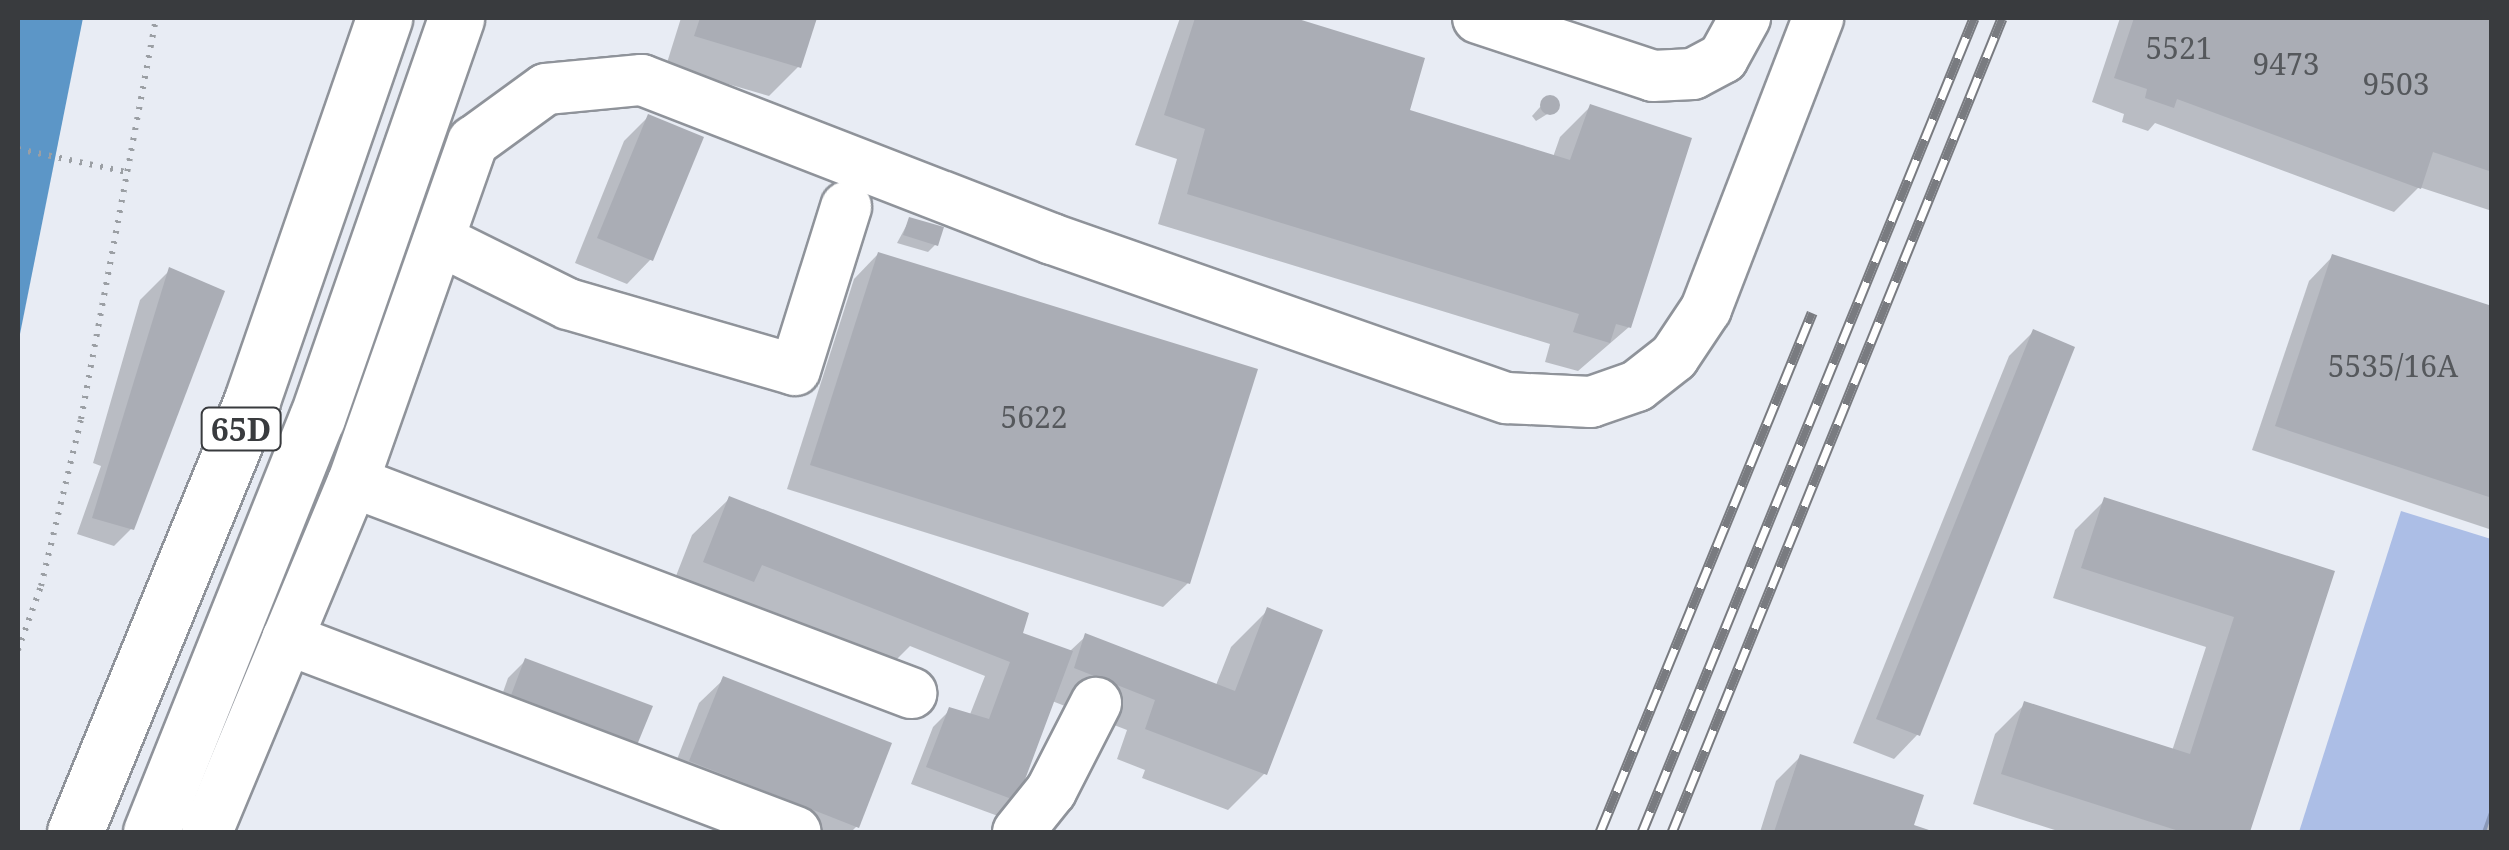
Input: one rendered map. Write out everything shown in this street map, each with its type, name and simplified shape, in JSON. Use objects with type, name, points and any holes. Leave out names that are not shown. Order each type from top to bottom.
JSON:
[{"type":"main road","name":"65D","points":[[76,832],[252,400],[384,18]]},
{"type":"main road","name":"65D","points":[[151,832],[318,418],[456,18]]},
{"type":"lane","points":[[1478,18],[1653,76],[1693,74],[1724,58],[1745,18]]},
{"type":"lane","points":[[206,832],[352,482],[474,142],[546,89],[642,80],[1052,239],[1507,398],[1591,402],[1638,386],[1674,358],[1706,309],[1818,18]]},
{"type":"lane","points":[[439,240],[568,304],[795,370],[846,206]]},
{"type":"lane","points":[[352,482],[911,693]]},
{"type":"lane","points":[[288,638],[796,832]]},
{"type":"lane","points":[[1018,832],[1051,791],[1096,703]]},
{"type":"path","points":[[18,650],[42,586],[80,419],[156,18]]},
{"type":"path","points":[[18,149],[126,172]]},
{"type":"shaded area","points":[[18,18],[83,18],[18,344]]},
{"type":"shaded area","points":[[2401,511],[2491,539],[2492,814],[2486,832],[2299,832]]},
{"type":"building","points":[[700,18],[817,18],[801,68],[694,36]]},
{"type":"building","points":[[1195,18],[1295,18],[1425,58],[1410,110],[1570,160],[1590,104],[1692,138],[1631,328],[1616,324],[1610,343],[1573,332],[1579,314],[1187,194],[1205,129],[1164,115]]},
{"type":"building","points":[[2134,18],[2492,18],[2492,172],[2433,152],[2421,189],[2177,99],[2174,108],[2145,98],[2147,89],[2114,78]]},
{"type":"building","points":[[1550,95],[1560,105],[1550,115],[1540,105]]},
{"type":"building","points":[[648,114],[704,137],[653,261],[597,238]]},
{"type":"building","points":[[909,217],[944,227],[938,246],[903,235]]},
{"type":"building","points":[[878,252],[1258,369],[1190,584],[810,465]]},
{"type":"building","points":[[2332,254],[2492,306],[2492,498],[2275,426]]},
{"type":"building","points":[[169,267],[225,291],[134,530],[92,518]]},
{"type":"building","points":[[2033,329],[2075,347],[1920,736],[1876,719]]},
{"type":"building","points":[[729,496],[1029,613],[1023,633],[1073,651],[1017,801],[926,767],[949,707],[989,719],[1010,662],[762,565],[754,582],[703,562]]},
{"type":"building","points":[[2104,497],[2335,571],[2250,832],[2182,832],[2001,774],[2024,701],[2190,754],[2234,617],[2081,568]]},
{"type":"building","points":[[1267,607],[1323,630],[1267,775],[1145,729],[1155,700],[1074,668],[1085,633],[1235,691]]},
{"type":"building","points":[[525,658],[653,706],[637,745],[510,698]]},
{"type":"building","points":[[723,676],[892,743],[859,828],[689,761]]},
{"type":"building","points":[[1800,754],[1924,795],[1914,825],[1935,832],[1774,832]]},
{"type":"railway","points":[[1642,832],[1974,18]]},
{"type":"railway","points":[[1672,832],[2002,18]]},
{"type":"railway","points":[[1600,832],[1812,313]]}]
